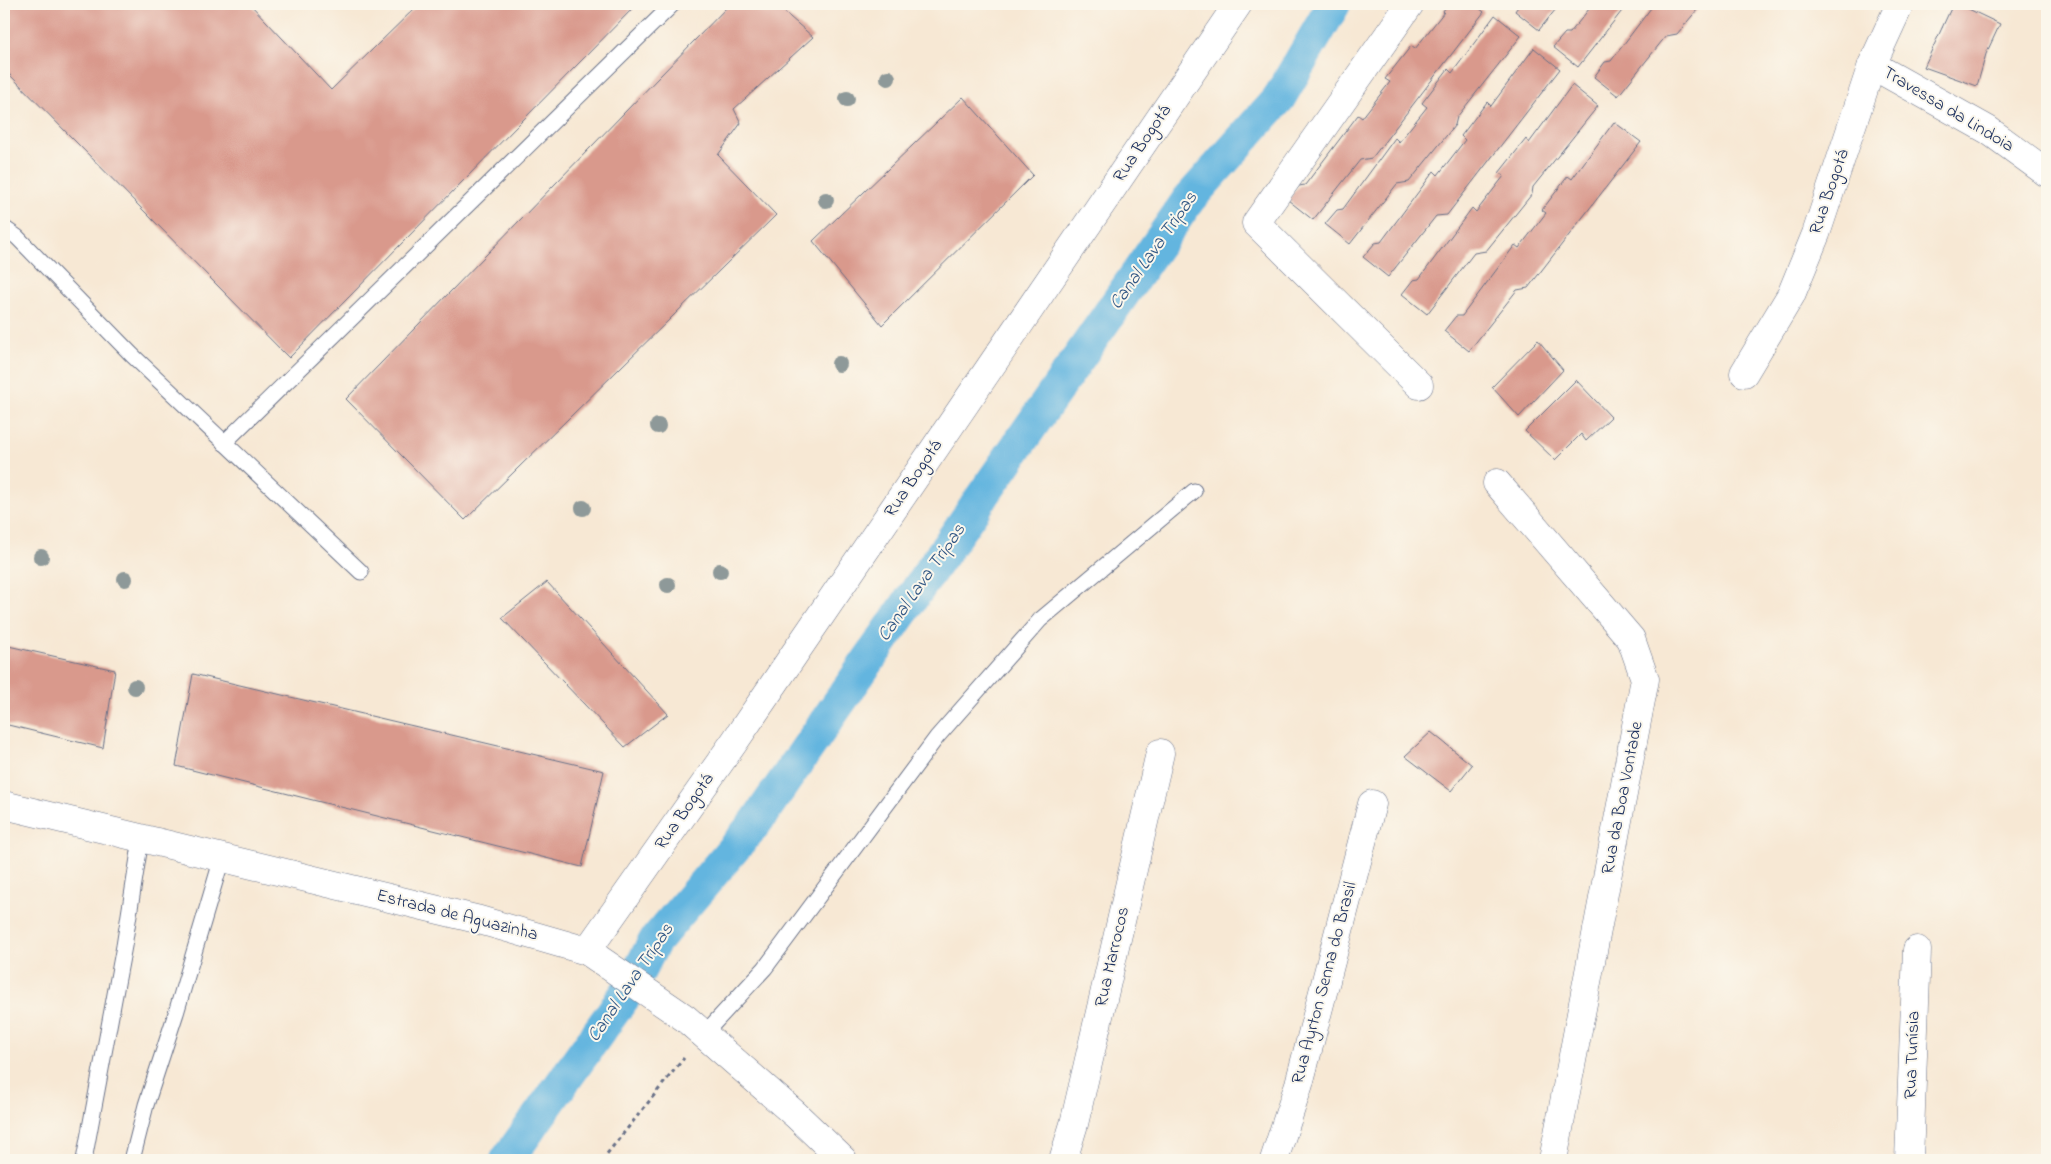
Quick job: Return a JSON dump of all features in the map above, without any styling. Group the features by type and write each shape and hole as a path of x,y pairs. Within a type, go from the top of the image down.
{"street":[{"name":"Rua Bogotá","path":"587,951 735,741 1238,4"},
{"path":"1410,4 1256,223 1419,385"},
{"name":"Rua Bogotá","path":"1744,373 1794,286 1816,234 1872,65 1900,4"},
{"name":"Travessa da Lindoia","path":"1872,65 1988,130 2047,173"},
{"name":"Rua da Boa Vontade","path":"1497,483 1631,639 1645,679 1553,1160"},
{"name":"Rua Marrocos","path":"1062,1160 1074,1124 1160,752"},
{"name":"Rua Ayrton Senna do Brasil","path":"1274,1160 1299,1084 1372,804"},
{"name":"Estrada de Aguazinha","path":"4,805 476,919 587,951 694,1026 796,1115 843,1160"},
{"name":"Rua Tunísia","path":"1909,1160 1917,950"}],"lane":[{"path":"224,443 673,4"},
{"path":"4,228 17,237 132,356 361,572"},
{"path":"694,1026 765,968 937,737 1040,620 1194,491"},
{"path":"84,1160 123,955 141,839"},
{"path":"132,1160 146,1105 176,1013 222,858"}],"path":[{"path":"602,1160 694,1026"}],"building":[{"path":"4,4 250,4 331,90 419,4 637,4 289,358 4,69"},
{"path":"730,4 775,4 813,37 734,109 741,123 718,155 776,215 465,520 346,399"},
{"path":"1448,4 1474,4 1484,12 1372,158 1360,160 1313,220 1288,200 1299,186 1305,185 1358,115 1362,118 1390,82 1385,79 1411,46 1415,49 1444,12"},
{"path":"1520,4 1560,4 1539,30 1515,11"},
{"path":"1593,4 1637,5 1625,7 1578,67 1553,47 1565,33 1570,33"},
{"path":"1654,4 1702,4 1677,34 1666,36 1618,96 1594,77 1605,62 1611,61"},
{"path":"1953,4 1958,4 2000,24 1986,54 1977,86 1924,67"},
{"path":"1495,15 1521,36 1457,117 1455,125 1409,182 1397,184 1350,244 1325,224 1337,210 1343,209 1395,138 1399,142 1427,107 1422,103 1448,69 1452,73"},
{"path":"1534,48 1560,69 1447,215 1436,216 1388,277 1363,257 1375,243 1381,242 1434,171 1438,175 1465,140 1461,136 1487,102 1491,106"},
{"path":"1572,85 1598,106 1533,187 1532,194 1486,251 1474,253 1427,314 1402,294 1413,280 1419,279 1472,208 1476,212 1504,176 1499,173 1526,139 1529,143"},
{"path":"963,97 1033,175 882,325 813,241"},
{"path":"1614,122 1641,142 1528,288 1517,290 1469,351 1444,331 1456,316 1462,316 1515,245 1519,248 1546,213 1542,210 1568,176 1572,179"},
{"path":"1538,340 1563,370 1519,417 1492,387"},
{"path":"1576,380 1611,417 1586,441 1581,434 1555,460 1525,431"},
{"path":"547,582 668,714 625,747 502,618"},
{"path":"4,645 115,670 103,748 4,724"},
{"path":"193,674 604,771 582,867 176,766"},
{"path":"1431,732 1472,765 1451,791 1405,756"}],"waterway":[{"name":"Canal Lava Tripas","path":"507,1160 628,991 655,941 756,822 1189,199 1279,98 1334,4"}]}
